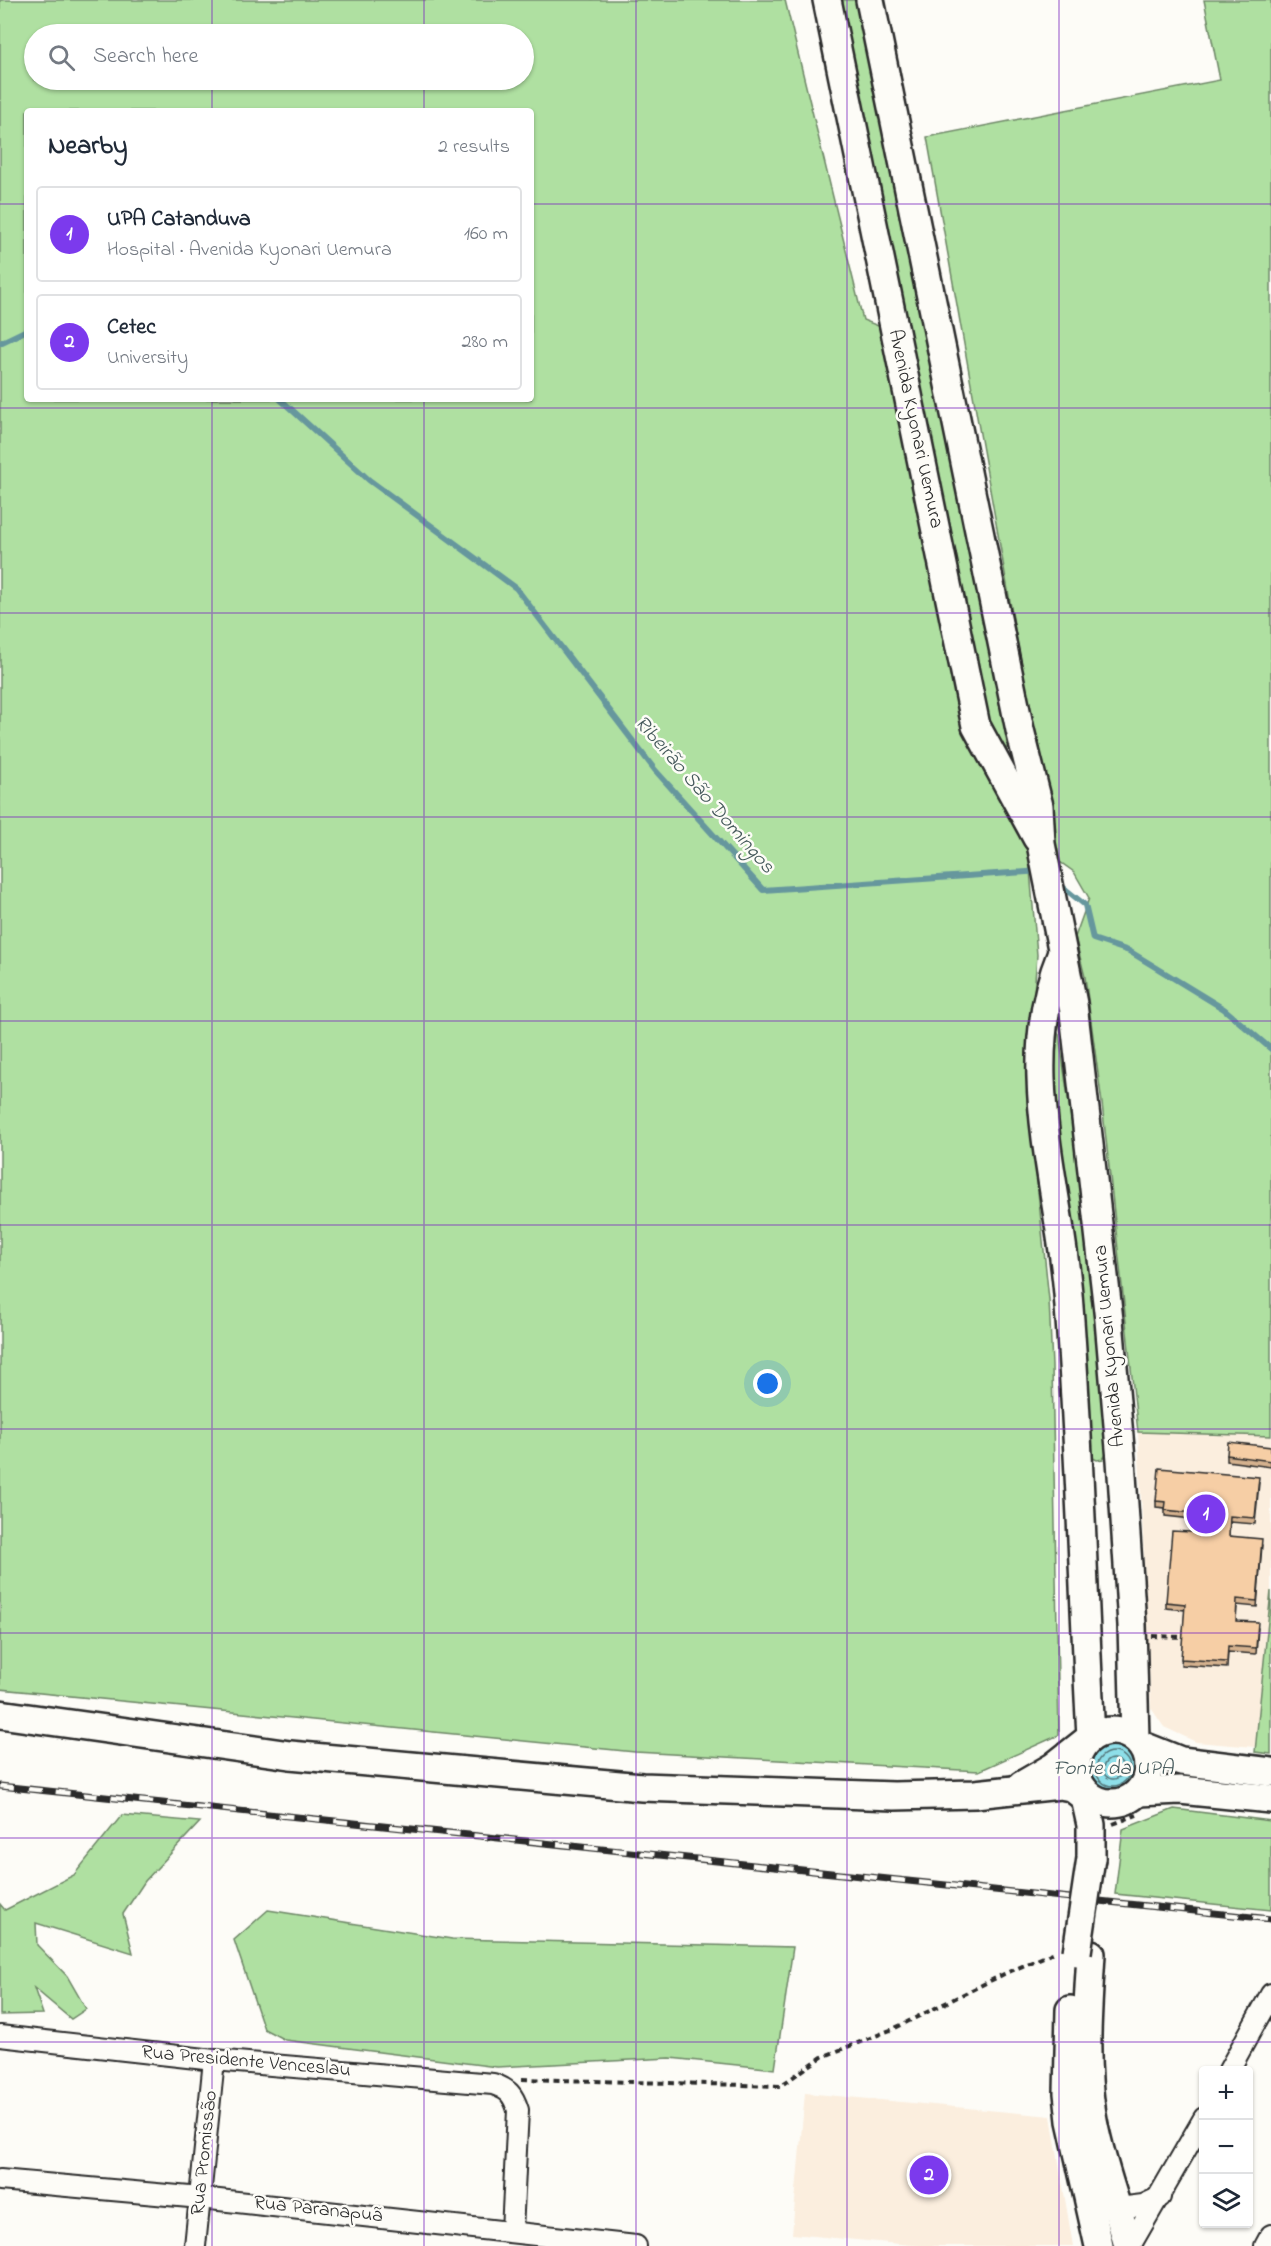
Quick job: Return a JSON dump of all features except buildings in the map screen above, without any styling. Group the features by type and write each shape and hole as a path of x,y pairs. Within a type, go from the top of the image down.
{"street":[{"name":"Avenida Kyonari Uemura","path":"827,0 976,726 1041,844"},
{"name":"Avenida Kyonari Uemura","path":"870,0 1020,730 1039,806 1041,844 1061,955 1073,1004 1109,1320 1124,1494 1138,1742"},
{"name":"Avenida Kyonari Uemura","path":"1061,955 1052,978 1044,1014 1041,1060 1045,1126 1068,1292 1091,1737"},
{"path":"1080,1492 1124,1494"},
{"path":"0,1714 290,1755 642,1787 894,1796 975,1794 1060,1785 1071,1787 1107,1803 1130,1797 1180,1790 1271,1799"},
{"path":"1015,1789 1053,1767 1091,1737 1113,1731 1181,1761 1271,1772"},
{"path":"1091,1737 1083,1746 1076,1768 1098,1859"},
{"path":"1099,2246 1077,2157 1068,2093 1070,2011 1098,1859 1111,1824 1130,1797 1146,1781 1147,1756 1138,1742"},
{"path":"1082,1949 1089,2091 1099,2150 1129,2246"},
{"path":"1231,2066 1271,1994"},
{"name":"Rua Presidente Venceslau","path":"0,2036 214,2060 492,2084"},
{"name":"Rua Promissão","path":"195,2246 214,2060"},
{"path":"492,2084 506,2088 514,2097 518,2110 513,2231"},
{"path":"1129,2246 1160,2197 1202,2120"},
{"name":"Rua Paranapuã","path":"0,2180 201,2198 636,2246"},
{"path":"1119,2208 1143,2205 1160,2197"},
{"path":"1265,2246 1271,2235"}],"path":[{"path":"492,2084 509,2079 585,2079 749,2087 780,2086 822,2057 893,2029 1004,1974 1082,1949"}],"shaded area":[{"path":"1138,1432 1271,1436 1271,1591 1255,1747 1196,1742 1164,1727 1151,1708"},
{"path":"805,2093 1051,2116 1073,2246 921,2246 792,2234"}],"green space":[{"path":"0,0 785,0 863,320 881,327 965,736 1028,846 1037,955 1027,1083 1049,1300 1059,1735 979,1771 635,1752 0,1689"},
{"path":"837,0 859,0 1006,729 1007,751 1003,754 986,726"},
{"path":"1204,0 1271,0 1271,1436 1138,1432 1102,1103 1085,977 1075,937 1089,898 1074,872 1056,859 927,137 1220,80"},
{"path":"1054,1023 1059,1035 1093,1272 1107,1453 1103,1459 1097,1460 1091,1457 1048,1090"},
{"path":"1271,1591 1271,1754 1255,1752"},
{"path":"1174,1809 1271,1821 1271,1910 1115,1894 1123,1829"},
{"path":"122,1815 200,1822 145,1881 123,1914 133,1953 36,1923 37,1945 67,1976 86,2009 71,2019 34,1988 43,2014 0,2015 0,1904 5,1910 74,1875"},
{"path":"268,1910 452,1939 793,1947 775,2069 670,2058 497,2067 285,2040 264,2029 234,1940"}],"water":[{"name":"Fonte da UPA","path":"1113,1746 1129,1753 1136,1769 1129,1785 1113,1792 1097,1785 1090,1769 1097,1753"}],"waterway":[{"name":"Ribeirão São Domingos","path":"0,343 24,331"},
{"name":"Ribeirão São Domingos","path":"283,402 369,480 516,588 655,770 763,890 1041,871"},
{"name":"Ribeirão São Domingos","path":"1059,884 1085,905 1093,939 1129,951 1224,1009 1271,1049"}],"railway":[{"path":"0,1786 1271,1919"}],"place":[{"name":"UPA Catanduva","path":"1206,1514"},
{"name":"Cetec","path":"929,2175"}]}
